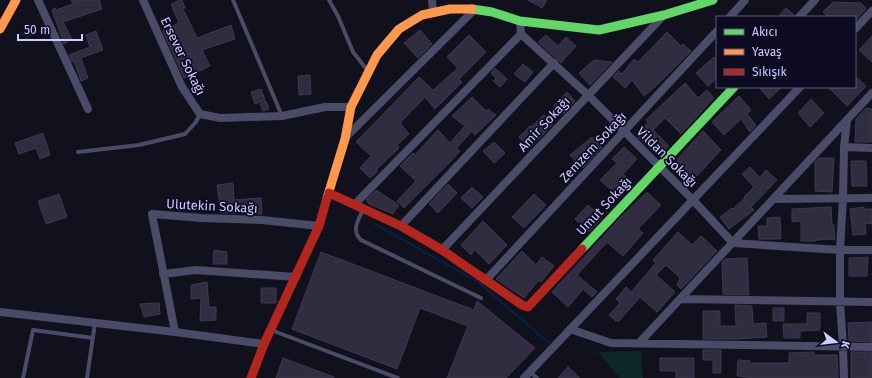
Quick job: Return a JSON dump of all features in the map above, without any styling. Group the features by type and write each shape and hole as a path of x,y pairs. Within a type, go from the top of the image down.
{"street":[{"path":"0,29 16,0"},
{"path":"38,0 88,110"},
{"name":"Ersever Sokağı","path":"143,0 182,87 200,114 220,118 282,116 325,107 351,107"},
{"path":"432,0 433,13"},
{"path":"345,139 475,8 480,0"},
{"path":"250,378 264,344 319,226 345,139 351,107 377,55 399,29 422,15 450,9 475,8 520,21 599,30 664,15 713,0"},
{"path":"731,16 745,0"},
{"path":"800,16 815,0"},
{"path":"856,28 872,11"},
{"name":"Amir Sokağı","path":"442,250 664,15"},
{"path":"359,206 522,34 520,21"},
{"name":"Zemzem Sokağı","path":"486,280 716,31"},
{"name":"Vildan Sokağı","path":"522,34 588,95 733,243"},
{"path":"401,226 554,63"},
{"name":"Umut Sokağı","path":"486,280 522,305 528,307 733,88"},
{"path":"524,378 799,88"},
{"path":"639,343 847,120 869,101 872,93"},
{"path":"844,378 844,346 840,302 840,250 844,147 847,120"},
{"path":"844,147 872,148"},
{"path":"329,193 401,226 442,250 486,280"},
{"path":"774,199 872,198"},
{"name":"Ulutekin Sokağı","path":"175,332 152,214 201,218 262,220 319,226"},
{"path":"733,243 840,250 872,250"},
{"path":"163,274 196,270 296,277"},
{"path":"681,299 872,302"},
{"path":"0,312 175,332 264,344"},
{"path":"570,329 611,343 872,347"}],"lane":[{"path":"233,0 282,116"},
{"path":"329,0 338,16 353,52 368,72"},
{"path":"78,152 139,144 185,134 196,122 200,114"},
{"path":"359,206 356,228 357,236 361,240 481,298"},
{"path":"87,378 95,323"},
{"path":"23,378 33,330 93,338"},
{"path":"271,330 398,378"},
{"path":"530,371 537,378"}],"green space":[{"path":"641,351 643,378 620,378 598,352"}],"building":[{"path":"71,0 99,0 102,9 63,22 72,39 64,44 52,10 73,4"},
{"path":"182,0 185,8 183,9 197,38 231,25 235,39 202,50 210,66 184,78 163,31 179,23 171,4"},
{"path":"528,0 547,0 542,8"},
{"path":"833,2 861,3 866,9 856,20 856,16 827,16 823,12"},
{"path":"786,8 794,15 794,16 779,16"},
{"path":"420,30 432,44 418,58 404,43"},
{"path":"96,31 103,50 81,58 88,78 81,81 74,61 72,62 69,55 90,47 86,35"},
{"path":"667,32 681,46 683,44 691,51 644,96 632,80 625,88 613,77 619,71 622,74 634,59 638,62"},
{"path":"469,35 486,52 459,79 462,82 435,109 425,97 400,123 409,134 397,145 399,148 376,170 378,171 370,178 360,168 371,156 356,142 419,77 433,90 458,68 447,57"},
{"path":"546,35 558,46 566,37 576,46 561,63 538,42"},
{"path":"872,36 872,62 859,50"},
{"path":"714,57 716,60 716,79 708,86 696,73"},
{"path":"594,60 612,62 590,85 579,73"},
{"path":"523,64 533,72 525,82 514,74"},
{"path":"495,68 507,79 500,87 493,81 496,78 491,73"},
{"path":"310,75 311,94 299,95 298,76"},
{"path":"856,77 866,86 847,106 829,88 856,88"},
{"path":"685,83 698,98 707,90 714,98 681,134 665,118 653,130 669,146 659,157 636,135 648,122 646,120"},
{"path":"760,88 781,88 769,99"},
{"path":"261,89 265,100 255,104 251,92"},
{"path":"567,92 575,101 563,114 553,106"},
{"path":"739,96 751,110 747,114 756,125 750,132 741,119 724,135 712,122"},
{"path":"472,97 486,111 488,109 496,115 475,135 472,131 456,149 460,151 404,208 397,201 416,181 400,166 413,153 415,155 438,130 450,143 465,126 452,116"},
{"path":"811,99 824,113 810,127 798,113"},
{"path":"266,101 269,109 263,111 260,104"},
{"path":"866,108 872,109 872,142 855,142 856,119"},
{"path":"544,115 553,124 530,148 519,137"},
{"path":"703,131 721,150 692,181 673,164"},
{"path":"43,133 50,155 40,159 36,148 19,154 15,143"},
{"path":"592,137 602,147 583,168 570,155"},
{"path":"494,142 505,153 494,163 483,151"},
{"path":"624,147 637,159 623,174 632,185 621,196 614,190 612,191 600,180 617,163 612,159"},
{"path":"819,158 834,158 832,192 815,191 815,162"},
{"path":"851,161 866,161 867,186 852,186"},
{"path":"750,167 760,178 766,170 777,180 751,207 754,210 729,229 720,217 732,208 733,209 754,187 742,174"},
{"path":"233,183 234,200 261,198 262,214 221,213 217,185"},
{"path":"448,184 457,193 438,213 429,204"},
{"path":"472,187 483,197 472,208 461,198"},
{"path":"376,190 399,205 393,214 369,204 366,200"},
{"path":"647,192 661,205 638,229 643,233 623,256 607,242 577,275 597,292 592,297 583,289 568,307 552,292 623,215"},
{"path":"59,194 67,217 46,224 38,201"},
{"path":"534,194 546,205 524,228 512,217"},
{"path":"588,205 602,218 589,232 575,219"},
{"path":"831,207 832,225 834,225 835,239 801,241 801,221 792,222 792,209"},
{"path":"864,207 864,209 872,209 872,224 865,223 866,234 853,235 850,209"},
{"path":"780,217 781,239 759,239 758,226 767,226 767,218"},
{"path":"483,221 507,245 489,264 475,250 471,255 461,245"},
{"path":"678,232 692,245 701,236 717,251 681,289 677,285 680,278 666,265 656,275 675,292 657,312 640,297 619,321 616,321 609,315 620,303 616,299 626,287 631,292 656,263 653,260"},
{"path":"214,250 227,252 227,264 213,264"},
{"path":"522,251 536,265 542,257 554,266 541,282 539,280 524,298 496,279"},
{"path":"321,252 474,310 477,301 535,348 506,378 447,378 468,326 420,308 397,369 292,329"},
{"path":"868,257 867,276 849,276 849,258"},
{"path":"747,258 749,295 723,294 722,262 725,259"},
{"path":"207,282 209,307 216,307 216,320 200,321 201,298 191,299 191,285"},
{"path":"261,288 276,288 276,303 261,303"},
{"path":"159,303 160,314 144,317 140,304"},
{"path":"735,305 752,306 753,324 766,323 767,337 703,339 703,311 720,311 720,326 736,326"},
{"path":"773,308 784,308 784,321 773,321"},
{"path":"807,313 820,313 820,330 800,331 800,338 784,338 783,324 807,324"},
{"path":"872,322 872,342 849,341 848,323"},
{"path":"703,350 721,350 721,373 713,373 713,360 703,360"},
{"path":"814,352 814,355 837,355 838,378 758,378 737,376 738,360 750,361 750,363 789,363 789,353"},
{"path":"851,352 872,352 872,378 851,378"},
{"path":"283,358 334,377 334,378 276,378"},
{"path":"660,358 694,358 694,378 676,378 676,371 660,371"},
{"path":"568,367 580,378 558,378"}],"waterway":[{"path":"375,224 478,282 549,343"}],"traffic: fast":[{"path":"472,9 492,12 520,21 599,30 664,15 713,0"},
{"path":"582,249 733,88"}],"traffic: slow":[{"path":"0,29 16,0"},
{"path":"327,198 345,139 351,107 377,55 399,29 422,15 450,9 472,9"}],"traffic: jam":[{"path":"329,193 401,226 442,250 522,305 528,307 582,249"},
{"path":"251,378 264,344 319,226 327,198"}]}
